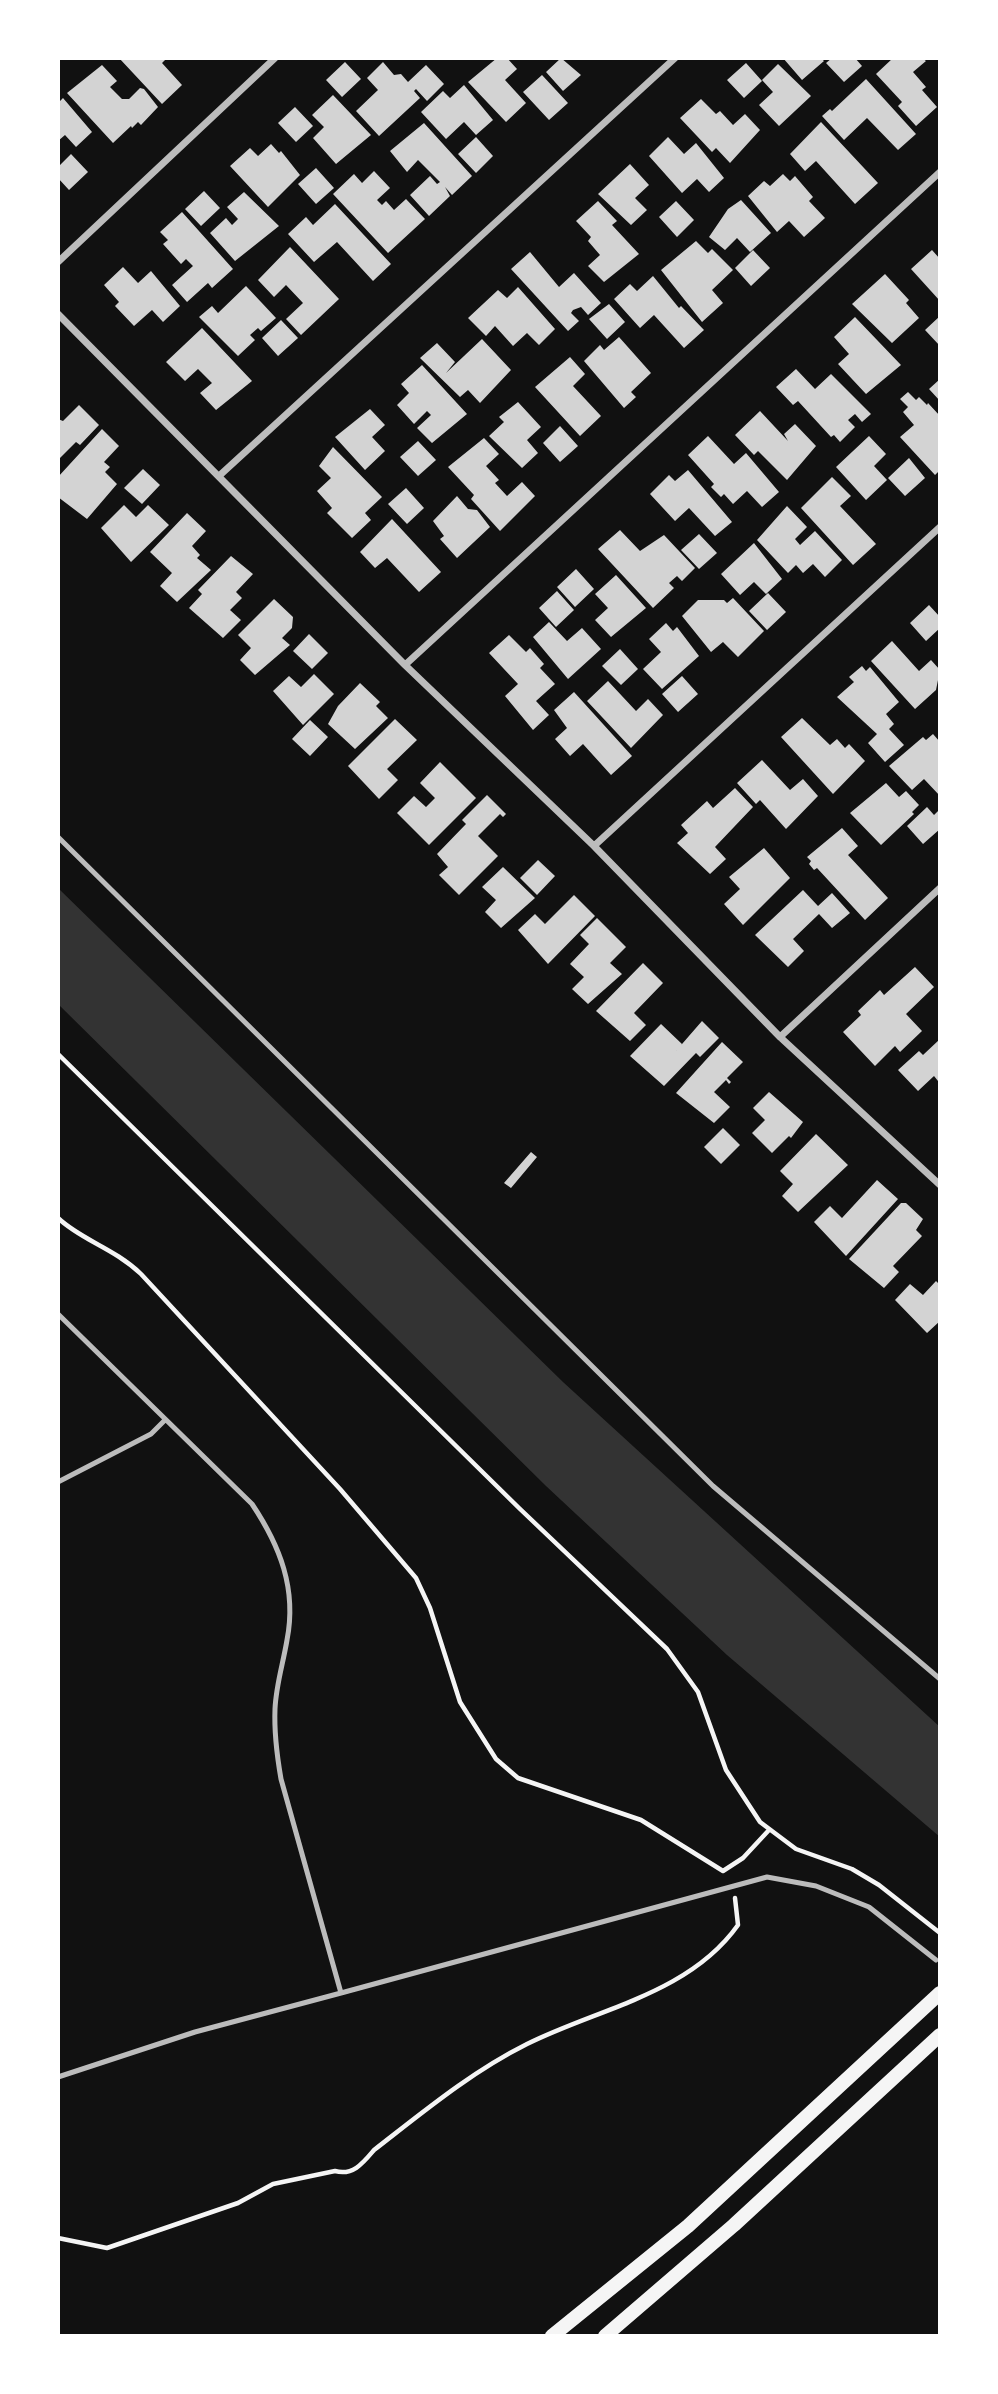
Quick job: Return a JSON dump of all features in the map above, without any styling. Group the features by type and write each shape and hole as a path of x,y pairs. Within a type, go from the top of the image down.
{"main road":[{"path":"552,2336 688,2227 940,1993"},
{"path":"605,2336 734,2225 940,2035"}],"street":[{"path":"58,262 275,58"},
{"path":"219,476 675,58"},
{"path":"405,666 940,172"},
{"path":"58,314 405,666 594,846 780,1037 940,1185"},
{"path":"594,846 940,527"},
{"path":"780,1037 940,888"}],"lane":[{"path":"58,837 713,1486 940,1679"},
{"path":"58,1314 252,1504 271,1531 286,1569 290,1603 287,1639 276,1699 276,1750 281,1779 341,1993"},
{"path":"58,1482 151,1434 165,1420"},
{"path":"58,2077 195,2032 767,1877 816,1886 869,1907 936,1960"}],"path":[{"path":"58,1054 528,1517 667,1649 698,1692 733,1784 749,1810 769,1830 796,1849 852,1869 870,1879 940,1933"},
{"path":"58,1218 66,1226 115,1252 141,1274 340,1489 416,1578 430,1608 460,1702 496,1759 518,1778 641,1821 723,1871 743,1858 769,1830"},
{"path":"58,2238 107,2248 238,2203 273,2184 335,2171 344,2174 360,2166 374,2150 488,2066 537,2039 678,1980 699,1968 725,1944 738,1926 735,1899"}],"shaded area":[{"path":"58,888 563,1382 940,1727 940,1837 727,1655 546,1486 58,1004"}],"building":[{"path":"119,58 167,58 162,63 182,85 162,104"},
{"path":"497,58 507,58 517,69 505,80 526,103 506,122 468,82"},
{"path":"561,58 581,75 563,91 546,72"},
{"path":"783,58 821,58 824,61 802,80"},
{"path":"832,58 855,58 862,66 844,82 826,63"},
{"path":"893,58 922,58 926,61 913,72 926,87 922,90 937,107 916,126 898,106 902,102 876,74"},
{"path":"345,62 361,79 342,97 326,80"},
{"path":"383,62 394,75 401,74 408,82 426,65 444,84 427,101 416,89 414,91 420,98 379,136 356,111 378,90 367,78"},
{"path":"746,63 762,81 744,98 727,80"},
{"path":"778,64 811,96 779,126 759,105 773,92 762,80"},
{"path":"102,65 117,81 110,87 122,99 129,99 140,88 144,89 158,107 141,125 138,122 132,128 131,126 113,143 67,93"},
{"path":"542,75 568,103 549,120 523,92"},
{"path":"866,79 916,134 898,150 867,118 844,140 822,116 830,109 832,111"},
{"path":"464,85 493,120 476,135 464,122 446,139 421,112 443,91 450,98"},
{"path":"333,95 371,135 336,164 313,138 324,127 312,115"},
{"path":"63,98 92,132 76,147 65,135 58,141 58,103"},
{"path":"701,99 716,114 720,111 733,125 745,114 760,130 730,163 716,148 712,152 680,118"},
{"path":"295,107 313,126 296,142 278,123"},
{"path":"821,122 878,183 855,204 816,161 805,171 790,154"},
{"path":"424,123 472,176 452,195 445,187 450,196 429,216 410,195 430,176 437,184 440,182 418,160 407,172 390,151"},
{"path":"476,137 493,156 476,173 458,154"},
{"path":"668,137 684,154 696,143 724,178 709,192 697,179 682,193 649,156"},
{"path":"271,144 279,153 281,151 300,175 268,207 230,166 250,148 258,156"},
{"path":"71,154 88,172 69,190 58,178 58,167"},
{"path":"630,164 649,185 635,198 647,210 631,225 598,194"},
{"path":"316,168 334,188 316,204 298,184"},
{"path":"374,171 390,188 377,200 382,205 386,201 394,210 406,199 425,219 388,253 333,194 354,174 362,183"},
{"path":"783,174 790,181 795,176 813,197 809,201 825,218 804,237 789,221 777,232 748,196 764,181 770,186"},
{"path":"204,191 220,208 201,226 185,209"},
{"path":"244,192 279,226 235,261 210,233 226,218 232,225 238,219 227,207"},
{"path":"741,200 771,233 750,252 737,238 725,250 709,237 728,209"},
{"path":"598,201 617,221 612,225 639,254 604,282 588,266 600,255 588,241 591,237 576,221"},
{"path":"676,201 694,220 677,237 659,217"},
{"path":"335,204 391,264 373,281 337,242 314,262 288,234 306,217 313,225"},
{"path":"182,212 233,269 212,288 208,283 187,302 172,285 193,266 186,259 181,264 163,244 168,240 160,232"},
{"path":"696,241 708,253 712,249 733,270 712,290 723,303 702,322 661,270"},
{"path":"290,247 339,299 301,335 286,319 303,303 286,285 274,297 258,280"},
{"path":"753,250 770,268 751,286 735,268"},
{"path":"932,250 940,259 940,301 911,269"},
{"path":"530,252 559,287 574,273 601,303 588,315 581,307 573,310 571,313 579,321 568,331 511,269"},
{"path":"123,267 138,283 151,271 180,306 163,322 152,310 134,326 115,306 119,302 104,285"},
{"path":"885,274 909,300 906,303 919,318 892,343 852,304"},
{"path":"653,276 679,308 681,306 704,330 684,348 654,315 640,328 614,299 630,284 637,291"},
{"path":"246,286 276,318 261,331 258,328 250,335 255,340 238,356 199,317 212,306 218,313"},
{"path":"518,287 555,329 539,345 527,333 513,346 495,326 486,336 468,318 498,290 507,298"},
{"path":"609,304 625,322 607,339 589,319"},
{"path":"940,316 940,346 925,330"},
{"path":"855,317 901,365 866,394 838,364 849,354 834,337"},
{"path":"281,320 298,338 278,356 262,338"},
{"path":"202,328 252,381 216,410 200,393 212,383 198,369 185,381 166,362"},
{"path":"619,337 651,373 631,392 636,397 624,408 584,361 600,345 604,350"},
{"path":"482,339 511,370 480,403 468,390 460,397 420,358 437,343 455,362 446,373"},
{"path":"570,357 585,374 573,386 601,416 580,436 535,387"},
{"path":"422,365 467,414 432,443 417,428 431,415 427,411 414,424 397,405 409,393 401,384"},
{"path":"796,369 815,389 831,374 871,414 862,422 855,414 848,420 855,427 840,442 834,435 831,437 798,401 793,405 776,387"},
{"path":"940,379 940,401 929,389"},
{"path":"908,392 916,400 919,397 927,405 928,403 940,416 940,470 935,475 900,437 914,425 903,412 908,407 900,399"},
{"path":"518,402 541,427 527,440 538,453 522,468 489,436 504,422 499,417"},
{"path":"79,405 99,425 80,445 76,442 58,460 58,419 63,421"},
{"path":"370,409 385,425 372,437 385,451 365,470 335,437"},
{"path":"760,411 788,441 784,434 795,424 816,446 787,480 758,451 754,455 735,435"},
{"path":"560,426 578,446 560,462 543,443"},
{"path":"102,429 119,446 104,462 110,467 105,472 117,484 87,519 58,497 58,477"},
{"path":"708,436 734,464 746,453 779,492 762,507 747,491 733,504 724,494 721,497 711,487 714,484 688,455"},
{"path":"869,436 886,454 874,466 887,480 866,500 836,467"},
{"path":"484,438 499,454 486,466 499,480 495,483 507,496 522,482 535,496 500,531 471,499 474,495 448,467"},
{"path":"418,441 436,460 418,476 400,457"},
{"path":"333,447 382,497 365,513 371,520 352,538 327,513 332,508 317,491 331,478 319,466"},
{"path":"909,458 925,478 905,496 888,478"},
{"path":"143,469 160,485 142,504 124,488"},
{"path":"688,470 732,522 715,536 689,508 675,521 650,494 669,475 675,481"},
{"path":"832,477 851,496 840,506 876,544 853,565 801,508"},
{"path":"406,488 424,508 407,524 388,504"},
{"path":"457,496 468,509 477,510 490,527 457,558 440,539 444,536 433,521"},
{"path":"124,505 136,517 148,505 169,525 131,562 101,528"},
{"path":"787,506 807,527 795,539 800,545 815,531 842,560 825,577 813,564 803,573 796,565 788,573 757,540"},
{"path":"187,513 206,531 192,546 200,555 197,558 211,570 177,602 160,586 172,573 150,552"},
{"path":"392,519 441,572 419,592 387,558 375,568 360,552"},
{"path":"620,530 640,551 664,535 695,568 682,581 677,576 669,583 674,588 653,608 598,549"},
{"path":"699,534 717,553 699,569 681,550"},
{"path":"754,543 782,579 766,594 754,582 740,595 721,574"},
{"path":"231,556 253,574 236,592 242,598 230,610 241,620 223,638 189,608 202,594 198,590"},
{"path":"576,569 594,589 575,607 557,587"},
{"path":"616,575 646,608 611,637 595,620 608,608 595,594"},
{"path":"557,591 574,610 556,627 539,608"},
{"path":"768,593 786,612 767,630 749,611"},
{"path":"733,598 764,631 738,657 723,642 711,652 682,616 698,600 724,600 727,603"},
{"path":"274,599 293,617 292,628 282,638 290,645 255,675 240,660 251,648 238,635"},
{"path":"929,605 940,617 940,628 926,641 910,623"},
{"path":"549,622 567,641 582,628 601,649 568,679 533,637"},
{"path":"666,623 673,631 677,627 699,656 662,689 643,669 661,652 649,639"},
{"path":"309,634 328,653 312,669 293,651"},
{"path":"509,635 526,652 530,648 544,664 540,668 555,684 536,701 549,715 533,730 505,696 518,684 489,653"},
{"path":"892,641 919,671 931,660 940,670 936,690 915,709 871,661"},
{"path":"620,649 638,669 621,685 602,666"},
{"path":"862,666 866,671 870,667 899,702 886,714 894,724 889,729 904,745 885,762 868,743 877,734 837,697 854,682 849,677"},
{"path":"314,674 334,694 303,725 273,691 289,676 301,687"},
{"path":"682,676 698,694 678,712 662,694"},
{"path":"608,681 636,711 648,699 663,715 631,748 587,701"},
{"path":"360,683 380,702 376,706 388,718 355,749 328,724 338,706"},
{"path":"574,692 632,756 611,775 583,744 570,756 555,739 567,728 554,710"},
{"path":"802,718 830,745 837,739 845,748 849,744 865,761 833,794 781,737"},
{"path":"395,719 417,740 387,769 398,780 379,799 348,766"},
{"path":"310,720 328,737 310,756 292,739"},
{"path":"933,734 940,742 940,796 924,779 912,790 889,766 923,737 926,740"},
{"path":"762,760 790,790 803,779 818,796 786,829 760,800 756,804 737,783"},
{"path":"440,762 476,798 429,845 397,813 414,796 426,807 435,798 420,783"},
{"path":"886,783 899,797 906,791 919,805 912,812 914,814 881,845 850,813"},
{"path":"735,788 753,807 715,847 726,859 710,874 677,843 688,833 681,825 707,801 713,808"},
{"path":"487,795 506,814 503,817 500,814 478,836 498,856 459,895 439,875 448,867 437,854 466,824 462,820"},
{"path":"927,807 934,815 940,809 940,829 923,844 907,826"},
{"path":"842,828 858,846 848,855 888,898 865,920 817,868 814,870 807,857"},
{"path":"764,848 790,878 743,925 724,904 740,889 729,877"},
{"path":"538,860 555,876 537,895 520,878"},
{"path":"503,867 535,898 501,928 485,912 496,900 482,887"},
{"path":"803,890 818,906 832,893 850,913 832,928 819,914 793,939 804,951 788,967 755,935"},
{"path":"574,895 595,916 548,964 518,930 535,914 545,924"},
{"path":"597,918 626,947 610,963 622,974 588,1004 572,989 584,977 570,964 589,944 580,935"},
{"path":"643,963 663,983 634,1013 646,1025 630,1041 596,1011"},
{"path":"915,967 934,987 906,1014 922,1031 900,1052 895,1046 875,1066 843,1032 861,1015 858,1011 880,990 884,995"},
{"path":"702,1021 719,1038 700,1057 696,1053 664,1086 630,1056 661,1024 682,1044 669,1059"},
{"path":"940,1039 940,1079 938,1081 934,1076 918,1091 898,1070 919,1051 923,1055"},
{"path":"722,1042 743,1062 727,1078 731,1082 729,1084 726,1080 714,1092 730,1107 714,1123 676,1093"},
{"path":"769,1092 803,1122 791,1138 789,1136 772,1153 752,1133 765,1120 753,1108"},
{"path":"723,1128 740,1145 721,1164 704,1147"},
{"path":"816,1134 848,1165 798,1212 782,1196 793,1184 780,1171"},
{"path":"531,1152 537,1157 511,1188 504,1183"},
{"path":"877,1180 898,1199 846,1256 814,1222 830,1206 842,1218"},
{"path":"901,1203 906,1203 923,1219 916,1230 922,1236 893,1266 899,1272 884,1288 849,1259"},
{"path":"936,1281 940,1285 940,1321 927,1333 895,1300 910,1284 923,1295"}]}
